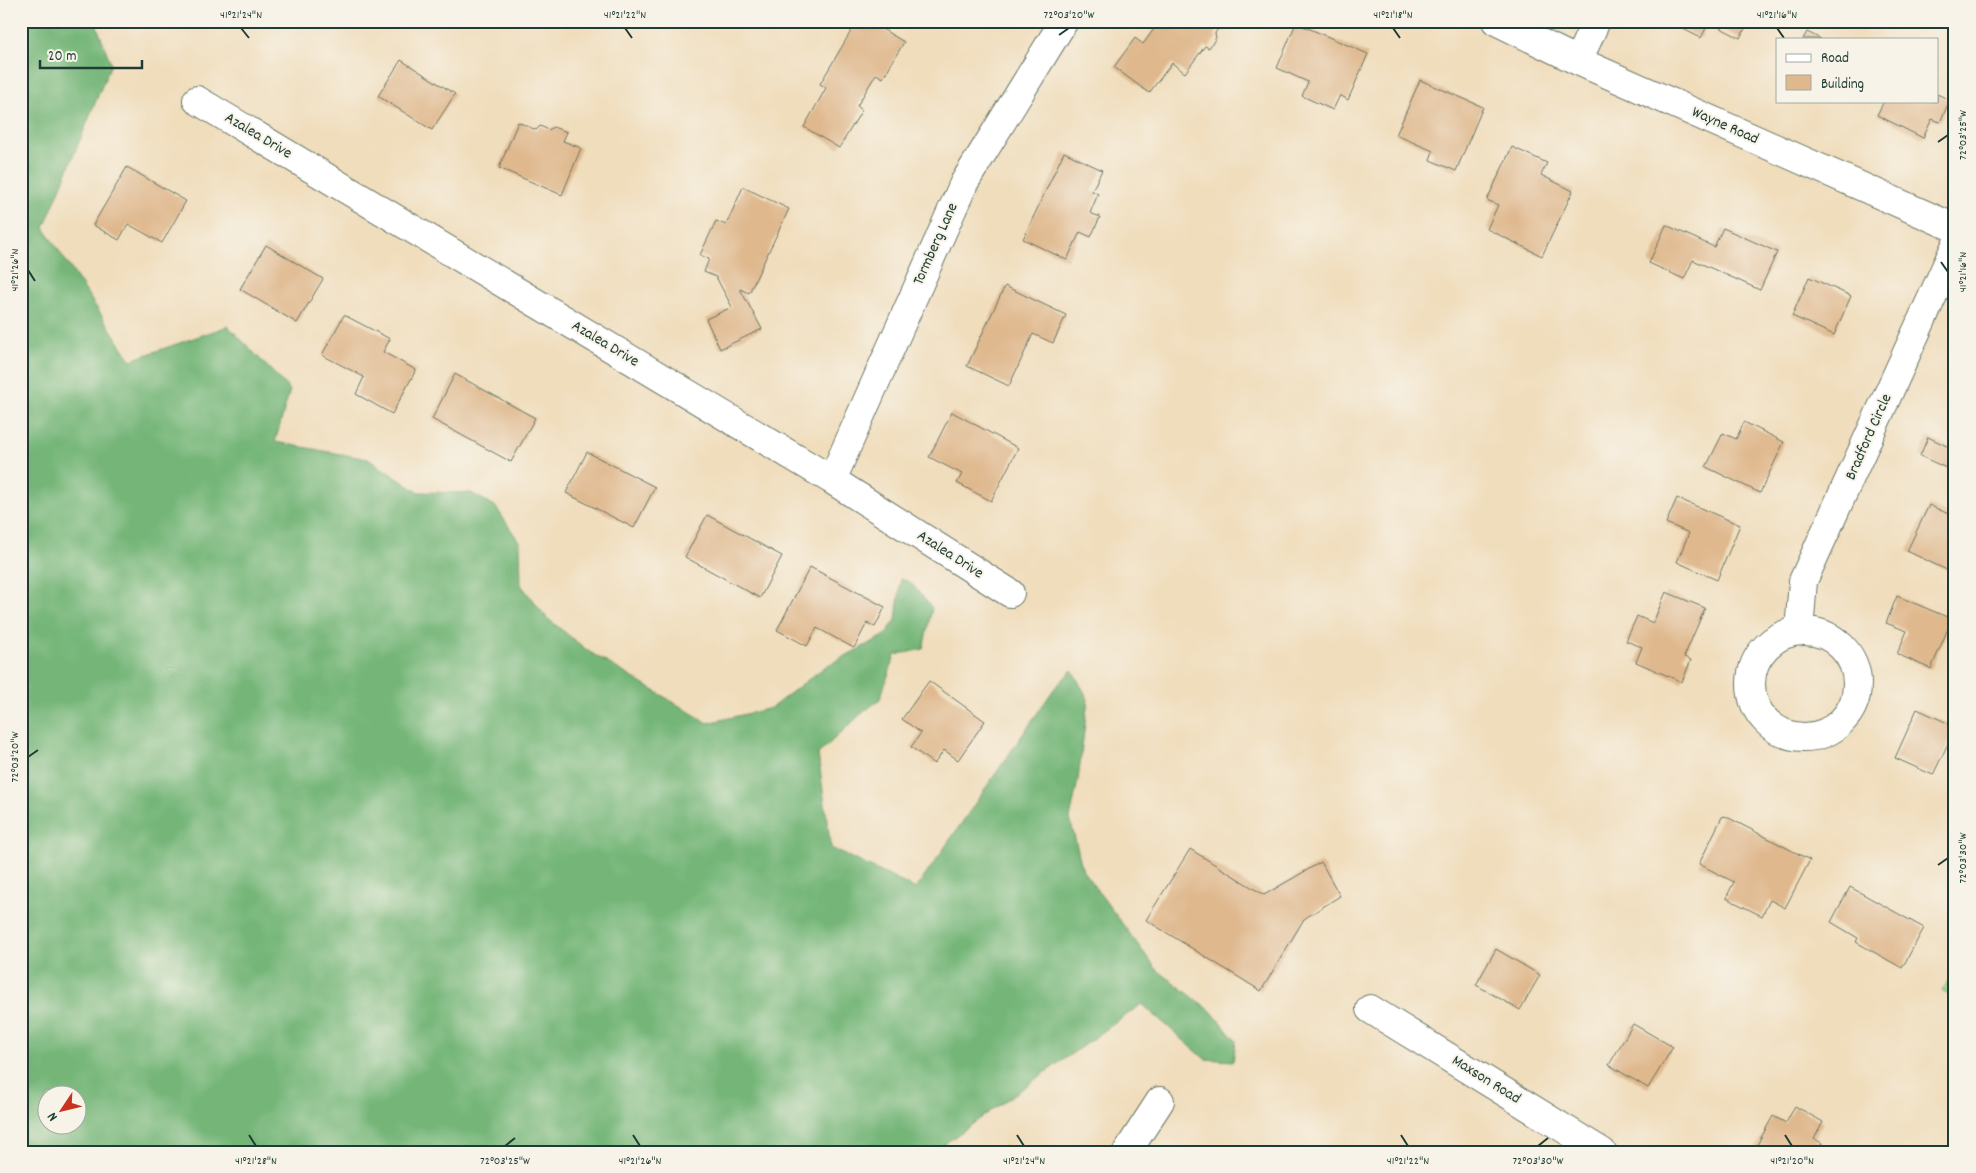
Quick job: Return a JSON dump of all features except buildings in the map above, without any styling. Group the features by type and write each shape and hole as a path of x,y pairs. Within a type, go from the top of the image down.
{"street":[{"name":"Tormberg Lane","path":"832,480 964,183 1064,21"},
{"name":"Wayne Road","path":"1496,21 1578,61 1955,228"},
{"path":"1578,61 1596,21"},
{"name":"Azalea Drive","path":"197,100 832,480 1010,593"},
{"name":"Bradford Circle","path":"1799,631 1803,581 1955,247"},
{"name":"Maxson Road","path":"1370,1009 1602,1152"},
{"path":"1127,1152 1160,1101"}],"green space":[{"path":"21,21 95,21 111,64 44,228 131,360 228,326 290,390 275,442 368,459 418,492 471,493 495,506 520,543 521,585 547,618 588,651 708,723 771,708 826,666 884,636 896,620 901,578 912,584 932,608 923,649 895,655 880,699 818,754 831,848 916,889 1054,689 1072,670 1088,699 1078,780 1070,819 1083,871 1156,969 1211,1011 1236,1041 1233,1061 1205,1059 1142,1004 933,1152 21,1152"},
{"path":"1955,970 1955,999 1942,991"}]}
